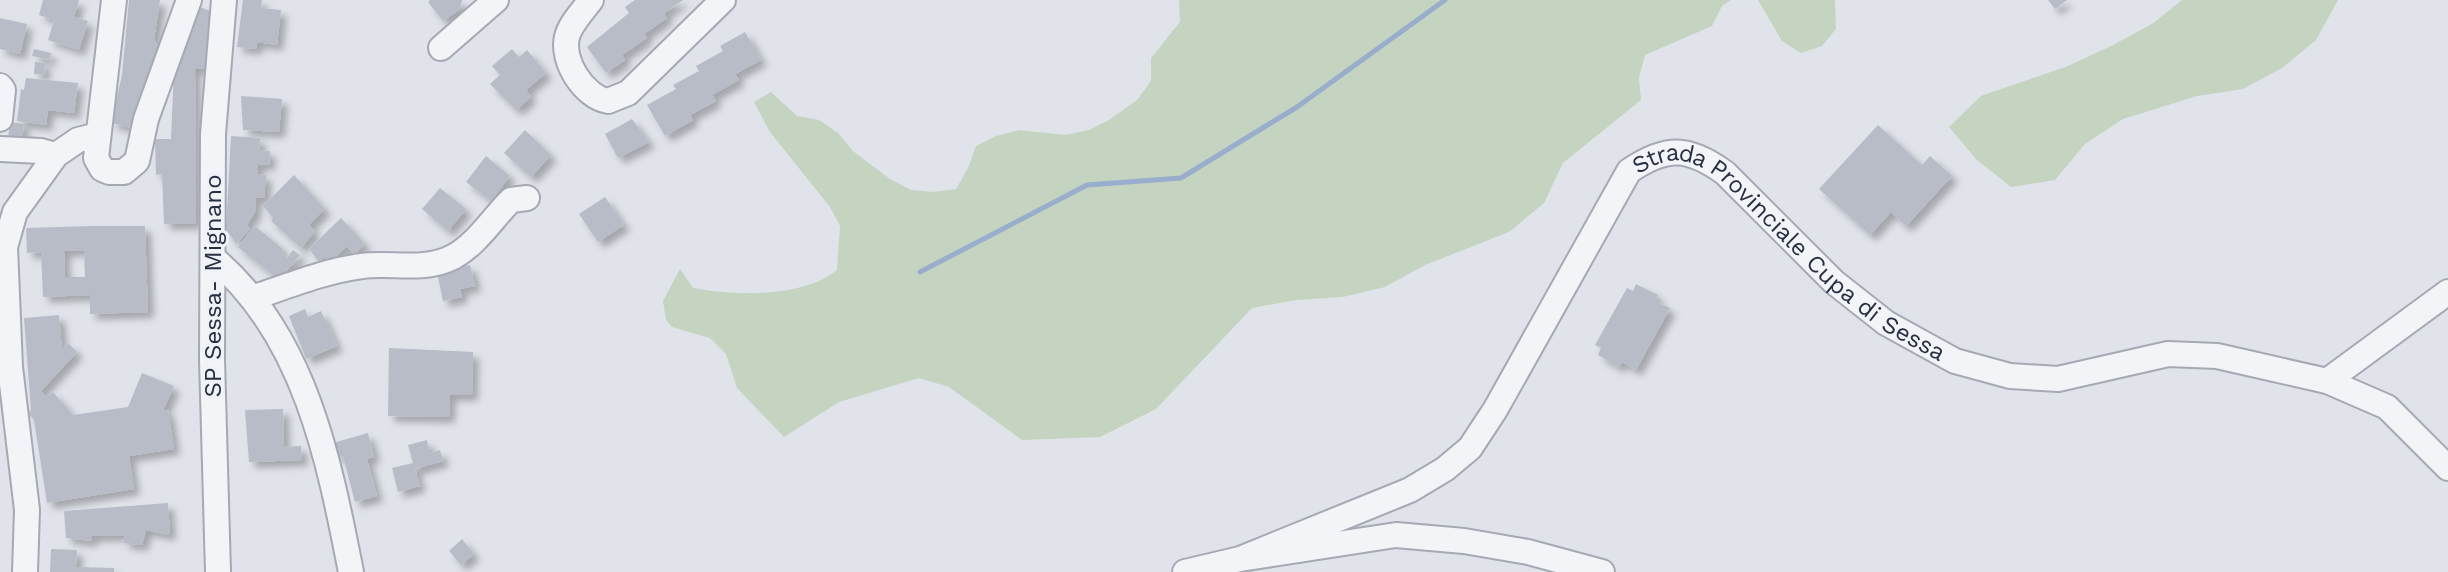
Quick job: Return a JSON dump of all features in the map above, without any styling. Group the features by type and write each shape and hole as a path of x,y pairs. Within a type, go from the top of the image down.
{"street":[{"path":"114,0 96,158 102,169 124,172 136,161 146,119 189,0"},
{"name":"SP Sessa- Mignano","path":"218,572 212,360 214,134 224,0"},
{"path":"441,48 496,0"},
{"path":"591,0 569,31 565,46 572,69 590,94 608,101 628,93 723,0"},
{"path":"0,86 3,90 0,119"},
{"path":"25,572 27,510 10,367 5,247 15,212 56,155 78,140 98,135"},
{"path":"0,149 41,151 56,155"},
{"name":"Strada Provinciale Cupa di Sessa","path":"1240,559 1410,490 1445,469 1469,448 1495,410 1629,171 1653,155 1679,152 1704,158 1741,188 1771,222 1835,282 1886,323 1955,361 2010,376 2058,379 2168,354 2217,356 2327,382 2386,407 2448,468"},
{"path":"252,298 337,270 366,265 418,266 452,258 469,247 511,200 527,198"},
{"path":"213,258 252,298 280,342 317,425 341,511 352,572"},
{"path":"2327,382 2448,292"},
{"path":"1185,572 1240,559 1396,535 1464,541 1528,552 1602,572"}],"green space":[{"path":"1179,0 1731,0 1722,6 1712,26 1645,55 1639,78 1641,100 1563,163 1544,203 1509,232 1425,265 1385,287 1343,297 1296,300 1252,308 1156,409 1100,437 1022,440 949,387 919,378 839,402 784,437 737,388 726,354 710,338 672,327 666,320 663,301 680,269 693,288 748,293 806,286 837,270 840,226 830,207 770,132 754,102 771,92 797,116 819,120 838,133 853,151 890,179 911,190 934,192 956,189 976,146 996,136 1019,130 1065,135 1089,130 1109,120 1137,100 1151,81 1151,58 1180,22"},
{"path":"1758,0 1835,0 1836,29 1822,46 1801,53 1782,41"},
{"path":"2182,0 2338,0 2316,40 2282,68 2243,89 2197,96 2123,119 2085,144 2055,180 2011,187 1976,159 1949,127 1981,96 2068,66 2111,46 2152,24"}],"building":[{"path":"43,0 79,0 74,17 88,21 79,50 48,40 54,20 39,15"},
{"path":"129,0 160,0 154,40 162,51 136,129 111,123 122,75"},
{"path":"243,0 262,0 261,8 281,10 277,45 257,42 256,49 237,47"},
{"path":"462,0 460,9 443,21 428,2"},
{"path":"635,0 683,0 664,13 667,18 644,34 647,38 622,55 625,60 606,73 587,47 629,13 625,7"},
{"path":"2048,0 2067,0 2055,9"},
{"path":"199,7 211,11 204,68 195,69 196,223 164,224 162,174 156,175 155,139 171,139 174,69"},
{"path":"0,18 27,24 20,54 0,49"},
{"path":"745,32 761,60 735,74 739,80 712,95 716,101 690,115 693,120 665,136 647,105 676,89 673,85 699,71 696,66 723,51 720,46"},
{"path":"34,49 51,53 50,60 32,56"},
{"path":"512,49 519,57 527,50 546,73 526,90 531,97 516,110 490,84 500,75 492,66"},
{"path":"35,62 45,63 44,75 34,74"},
{"path":"26,78 78,83 74,113 48,110 46,125 17,121 21,89 24,90"},
{"path":"241,96 282,99 279,132 243,130"},
{"path":"632,119 649,142 618,158 605,134"},
{"path":"10,122 24,124 22,139 8,138"},
{"path":"1878,125 1922,165 1930,156 1952,176 1906,226 1891,212 1870,235 1819,189"},
{"path":"525,130 551,155 531,177 504,153"},
{"path":"231,136 260,138 259,150 270,151 269,165 258,164 257,174 266,175 264,198 256,198 255,212 247,225 250,229 236,244 226,229"},
{"path":"486,156 510,176 491,201 466,182"},
{"path":"294,175 325,209 309,225 315,231 301,248 271,221 273,218 263,206"},
{"path":"440,188 466,209 448,231 422,209"},
{"path":"605,197 624,225 598,242 579,214"},
{"path":"341,218 365,244 354,254 347,246 329,263 324,257 319,262 309,249"},
{"path":"145,226 148,312 90,314 90,295 43,297 41,252 27,253 26,228","holes":["84,250 85,277 65,277 64,251"]},
{"path":"255,226 283,249 280,252 287,258 293,250 300,255 279,280 238,247"},
{"path":"470,265 475,286 460,289 462,297 443,301 437,272"},
{"path":"1636,284 1658,295 1655,301 1670,308 1636,370 1622,362 1619,367 1598,355 1601,348 1595,345 1627,288 1633,291"},
{"path":"305,309 308,317 321,311 337,346 306,359 289,316"},
{"path":"59,315 62,350 68,343 77,352 41,391 46,397 53,392 73,415 128,407 142,373 174,386 163,411 168,410 174,449 129,456 134,489 47,503 34,420 28,413 31,410 24,318"},
{"path":"389,348 473,352 472,395 450,395 449,417 388,416"},
{"path":"283,409 284,447 301,446 302,460 249,462 245,410"},
{"path":"368,433 374,457 367,459 377,496 355,502 343,456 337,458 333,443"},
{"path":"427,440 430,453 440,450 443,461 415,469 420,486 398,492 392,468 413,463 408,445"},
{"path":"168,503 170,535 146,530 142,545 123,543 125,535 91,536 92,541 66,538 64,511"},
{"path":"462,539 474,554 461,565 449,551"},
{"path":"51,549 77,550 76,567 114,568 114,572 50,572"}],"waterway":[{"path":"920,272 1087,185 1181,178 1297,107 1445,0"}]}
